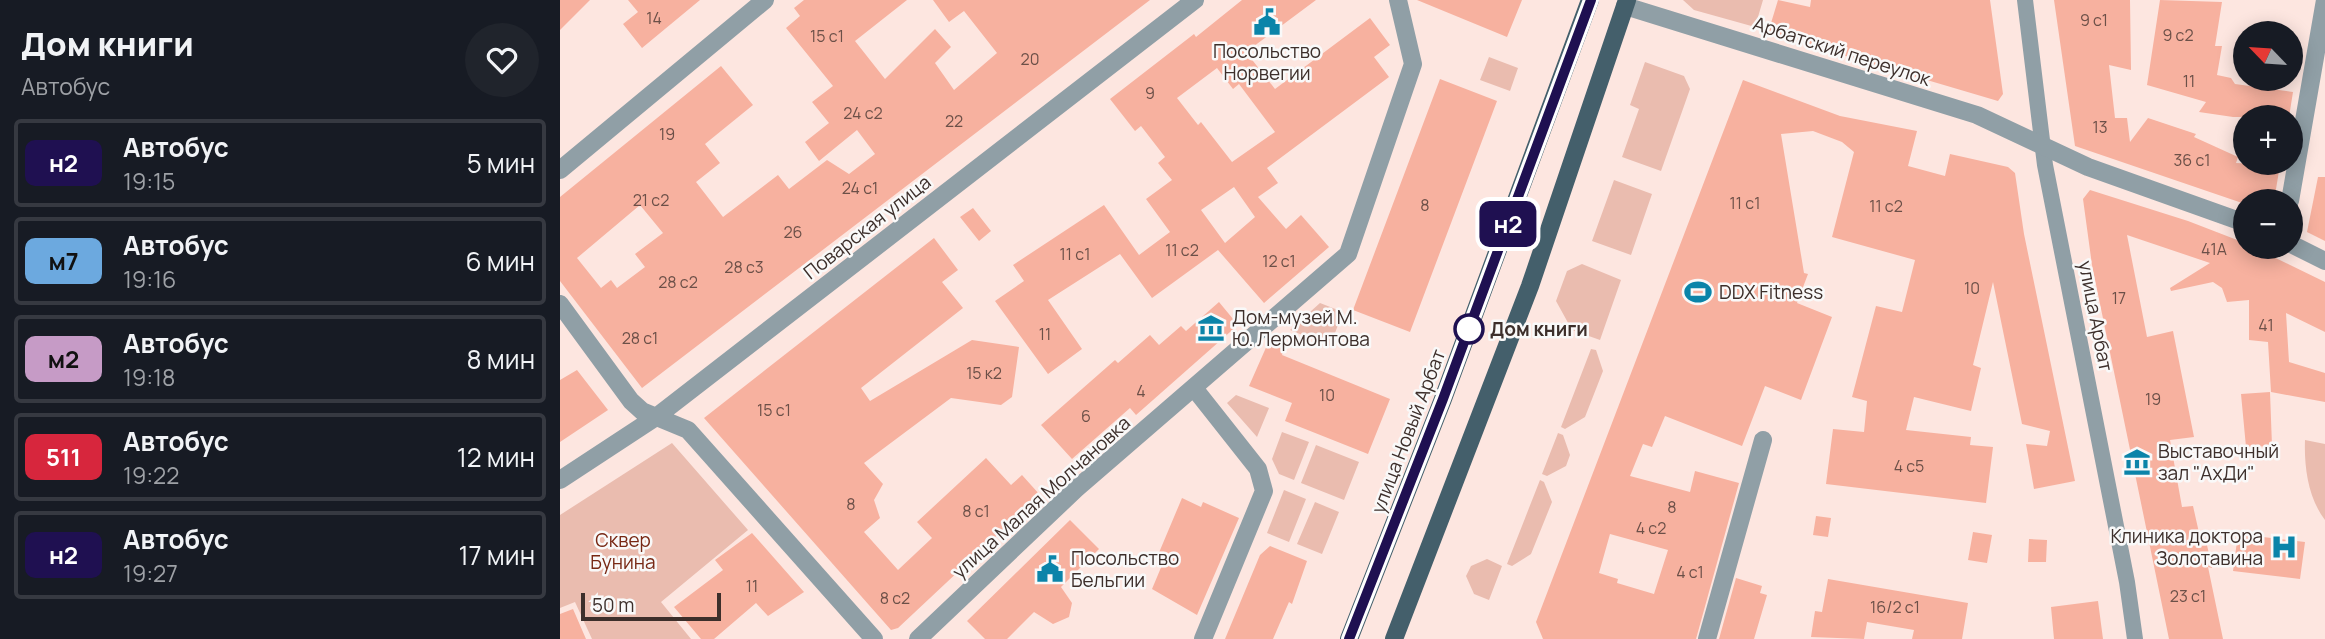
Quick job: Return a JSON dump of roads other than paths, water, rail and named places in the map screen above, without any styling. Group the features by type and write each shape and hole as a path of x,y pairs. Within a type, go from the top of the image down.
{"main road":[{"name":"улица Новый Арбат","path":"1349,639 1443,399 1590,0"},
{"path":"1394,639 1530,286 1626,3"}],"street":[{"path":"560,170 765,0"},
{"name":"Поварская улица","path":"560,480 656,417 1195,0"},
{"name":"улица Малая Молчановка","path":"918,639 1076,489 1348,254 1413,64 1398,0"},
{"name":"улица Арбат","path":"2025,0 2042,147 2127,582 2135,639"},
{"path":"2292,189 2325,0"},
{"name":"Арбатский переулок","path":"1626,3 1977,115 2088,167 2233,219"},
{"path":"2303,250 2325,261"},
{"path":"560,304 631,401 656,417 688,430 874,639"},
{"path":"1194,388 1258,470 1264,491 1203,639"},
{"path":"1707,639 1763,440"}],"place":[{"name":"Посольство Норвегии","path":"1267,22"},
{"name":"DDX Fitness","path":"1698,292"},
{"name":"Дом-музей М. Ю. Лермонтова","path":"1211,328"},
{"name":"Дом книги","path":"1469,329"},
{"name":"Выставочный зал \"АхДи\"","path":"2137,462"},
{"name":"Клиника доктора Золотавина","path":"2284,547"},
{"name":"Посольство Бельгии","path":"1050,569"}],"park label":[{"name":"Сквер Бунина","path":"623,551"}]}
